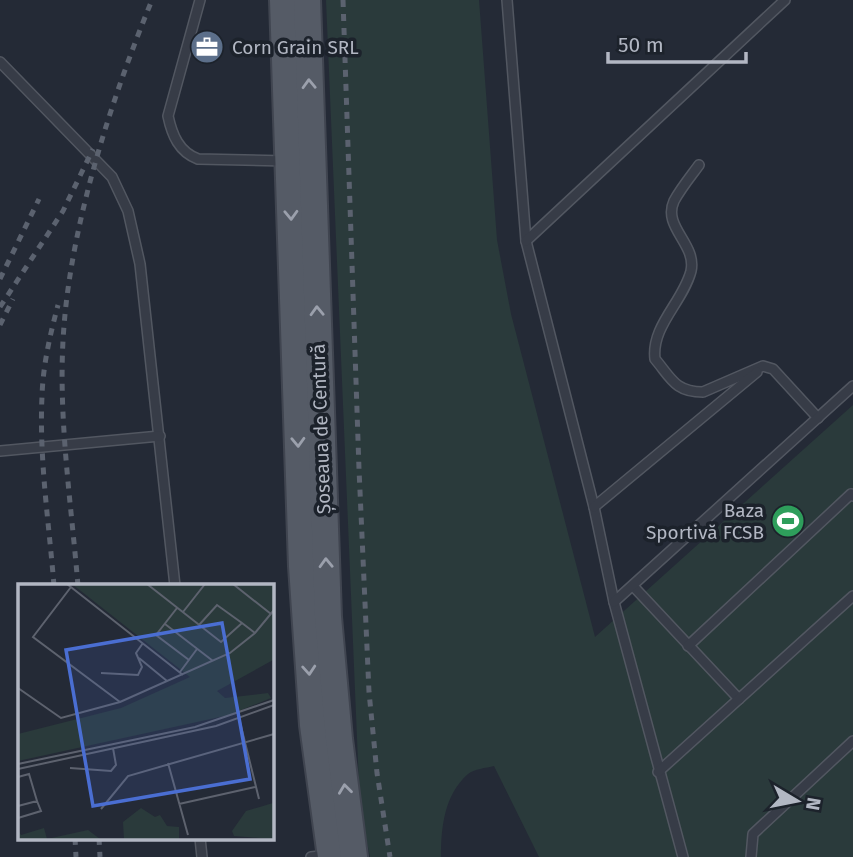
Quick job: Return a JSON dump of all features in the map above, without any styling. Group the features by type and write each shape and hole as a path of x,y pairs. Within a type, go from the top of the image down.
{"main road":[{"name":"Șoseaua de Centură","path":"283,0 306,635 313,725 332,856"},
{"name":"Șoseaua de Centură","path":"307,0 328,617 339,739 332,856"}],"lane":[{"path":"200,0 168,116 178,145 189,156 198,159 289,161"},
{"path":"507,0 526,241 594,508 614,602 683,857"},
{"path":"526,241 785,0"},
{"path":"0,62 112,177 128,211 140,264 175,584"},
{"path":"699,165 674,202 672,221 690,252 692,266 689,279 655,340 654,359 682,390 693,392 703,392 763,366 773,369 818,418"},
{"path":"594,508 763,366"},
{"path":"614,602 853,386"},
{"path":"0,451 160,436"},
{"path":"688,646 850,494 853,496"},
{"path":"632,586 738,699"},
{"path":"658,772 853,596"},
{"path":"751,857 753,834 853,741"}],"shaded area":[{"path":"326,0 479,0 497,240 511,314 595,637 853,405 853,857 539,857 494,766 471,772 454,792 443,824 441,857 370,857 360,809"}],"railway":[{"path":"78,584 62,391 68,286 96,160 122,77 152,0"},
{"path":"343,0 369,692 377,773 390,857"},
{"path":"0,307 63,211 93,149"},
{"path":"0,279 39,199"},
{"path":"0,325 13,299"},
{"path":"54,584 41,420 45,361 58,305"},
{"path":"75,840 76,857"},
{"path":"99,840 100,857"}],"place":[{"name":"Corn Grain SRL","path":"207,47"},
{"name":"Baza Sportivă FCSB","path":"788,521"}]}
